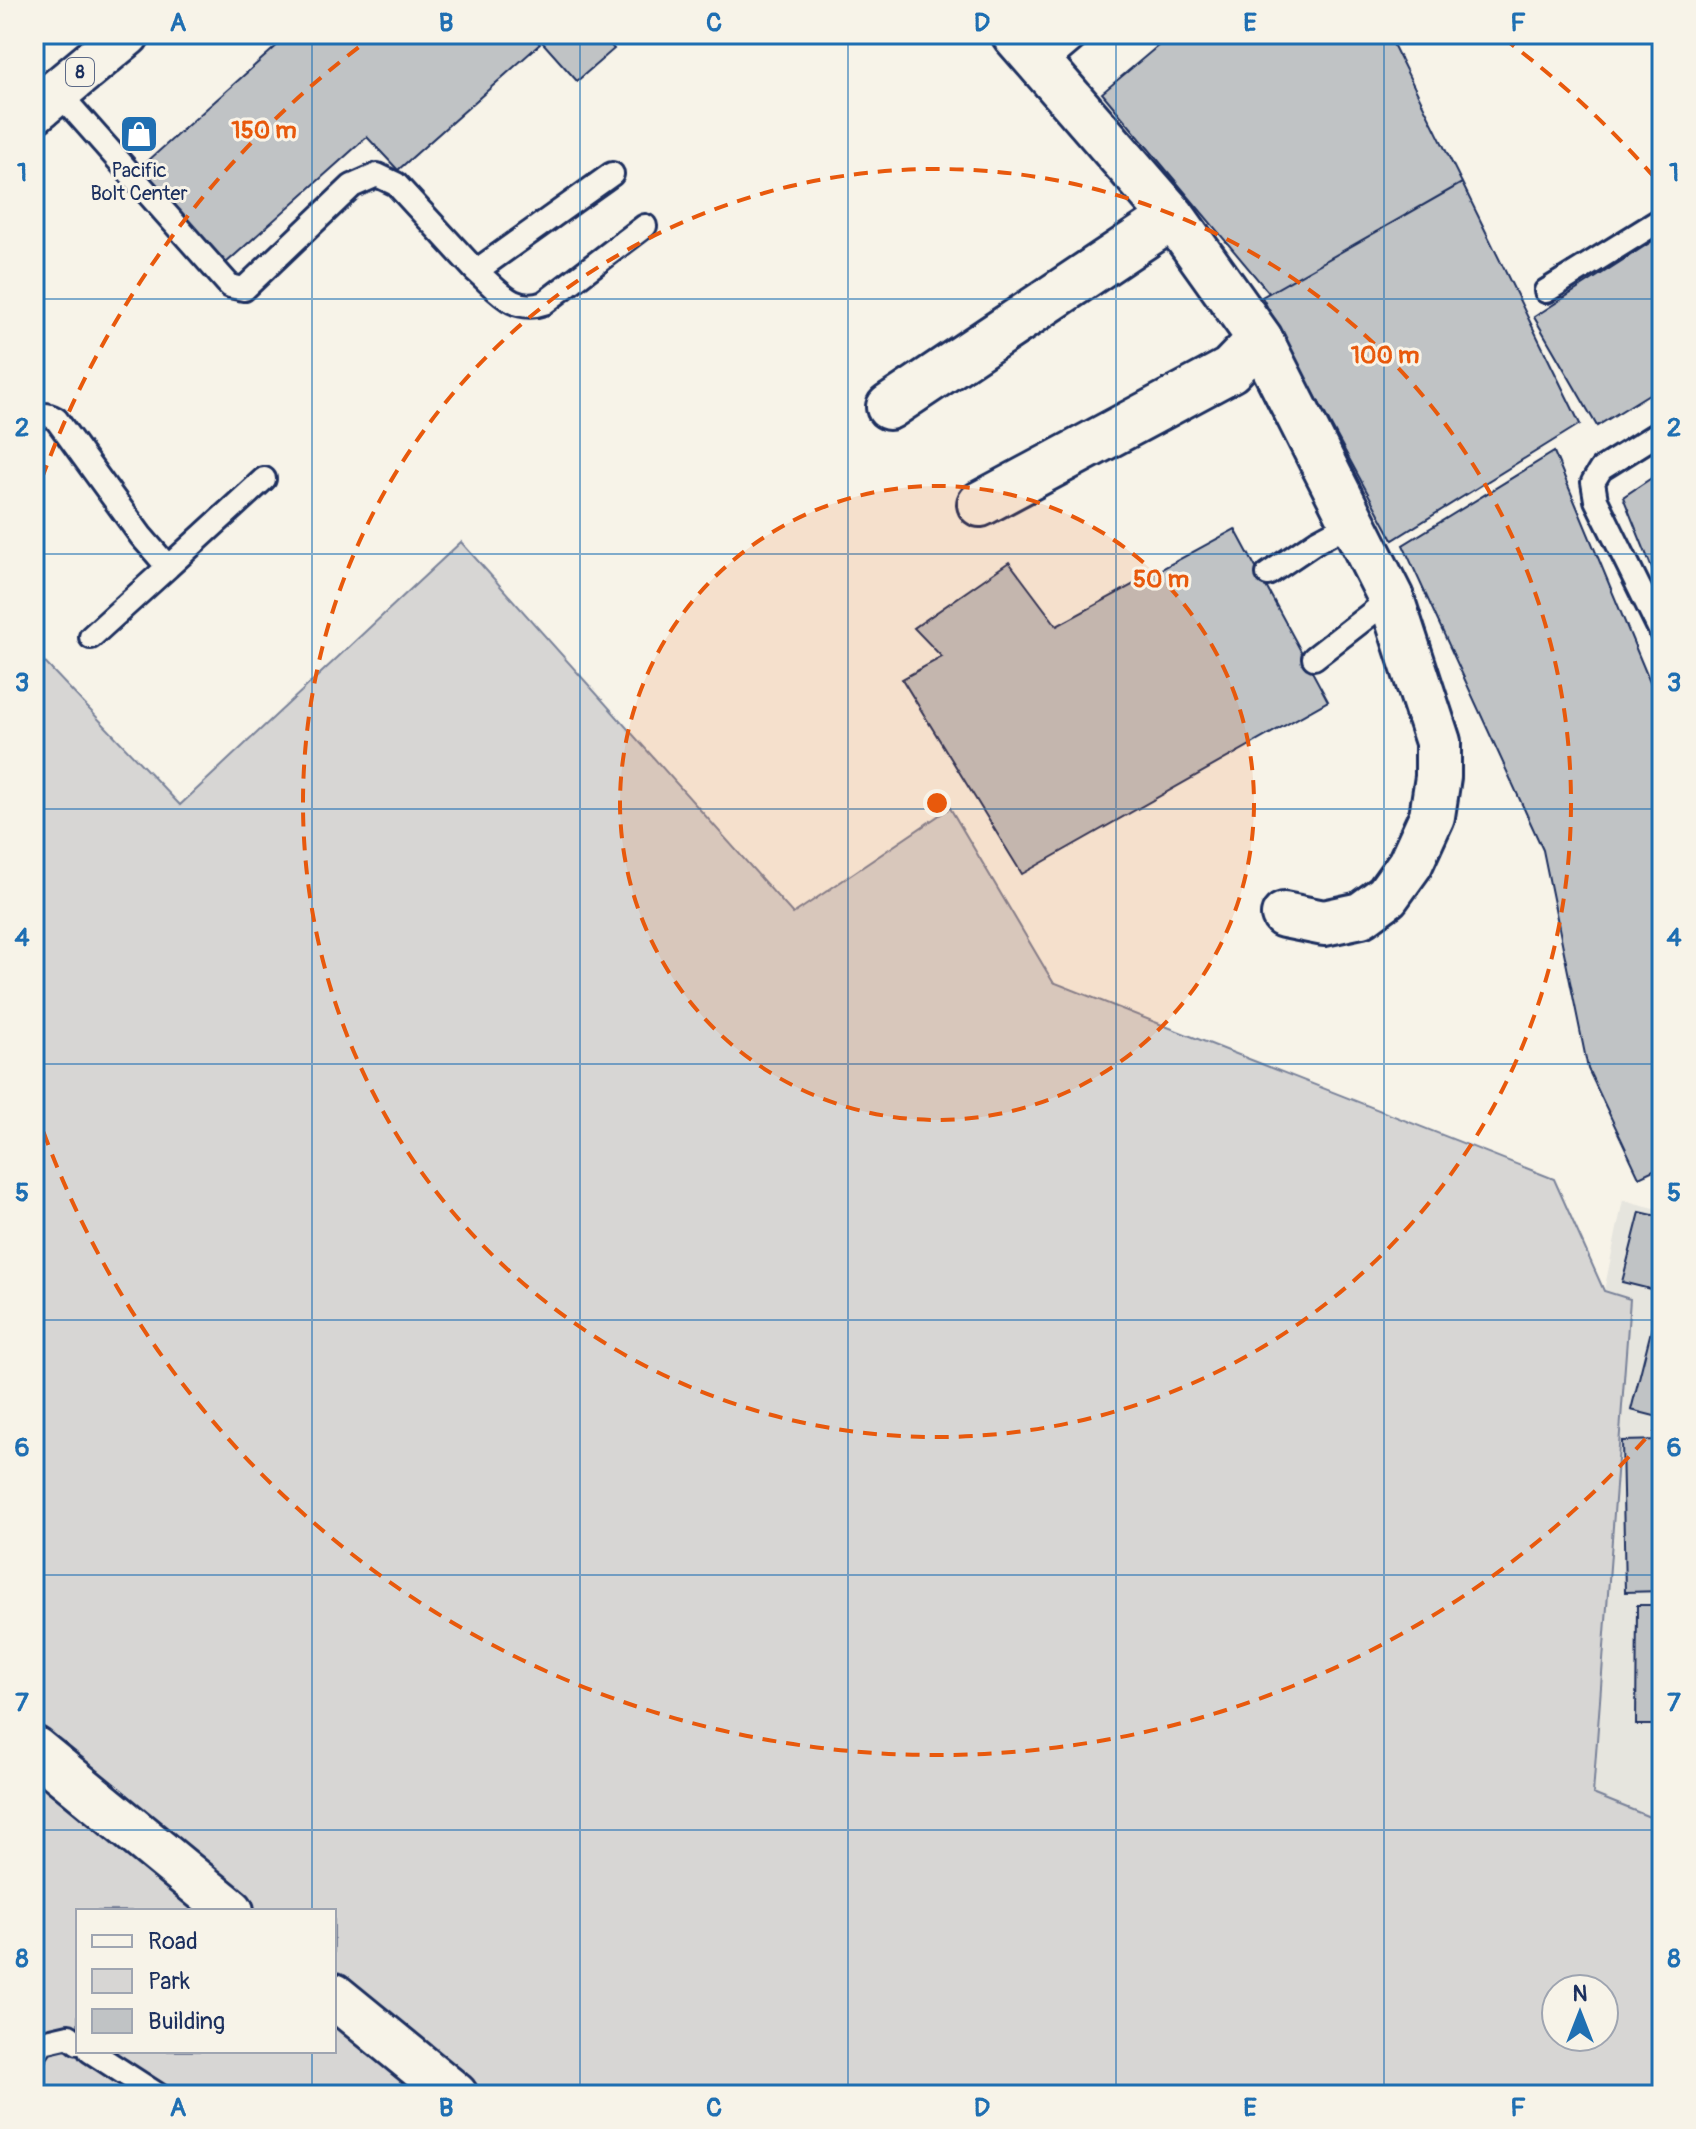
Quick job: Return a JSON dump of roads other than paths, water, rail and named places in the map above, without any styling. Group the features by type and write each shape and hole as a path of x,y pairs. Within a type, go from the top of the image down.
{"street":[{"name":"8","path":"46,101 127,34"},
{"path":"1027,50 1173,217 1260,339 1391,598 1438,742 1438,777 1432,816 1410,864 1387,896 1361,915 1324,923 1284,915"},
{"path":"889,407 1173,217"},
{"path":"980,504 1230,370 1260,339"},
{"path":"34,1749 229,1909"},
{"path":"336,1998 455,2095"}],"lane":[{"path":"1027,50 1080,34"},
{"path":"46,101 230,286 244,289 352,186 377,175 396,184 476,271 516,306 532,307 544,303 645,226"},
{"path":"476,271 612,174"},
{"path":"1546,291 1662,219"},
{"path":"34,421 47,414 56,419 141,536 168,567"},
{"path":"1662,431 1601,469 1593,482 1596,500 1662,634"},
{"path":"91,637 264,479"},
{"path":"1268,574 1354,521"},
{"path":"1314,658 1391,598"},
{"path":"34,2055 43,2042 69,2036 76,2041"},
{"path":"93,2053 158,2095"}],"place":[{"name":"Pacific Bolt Center","path":"139,134"}]}
